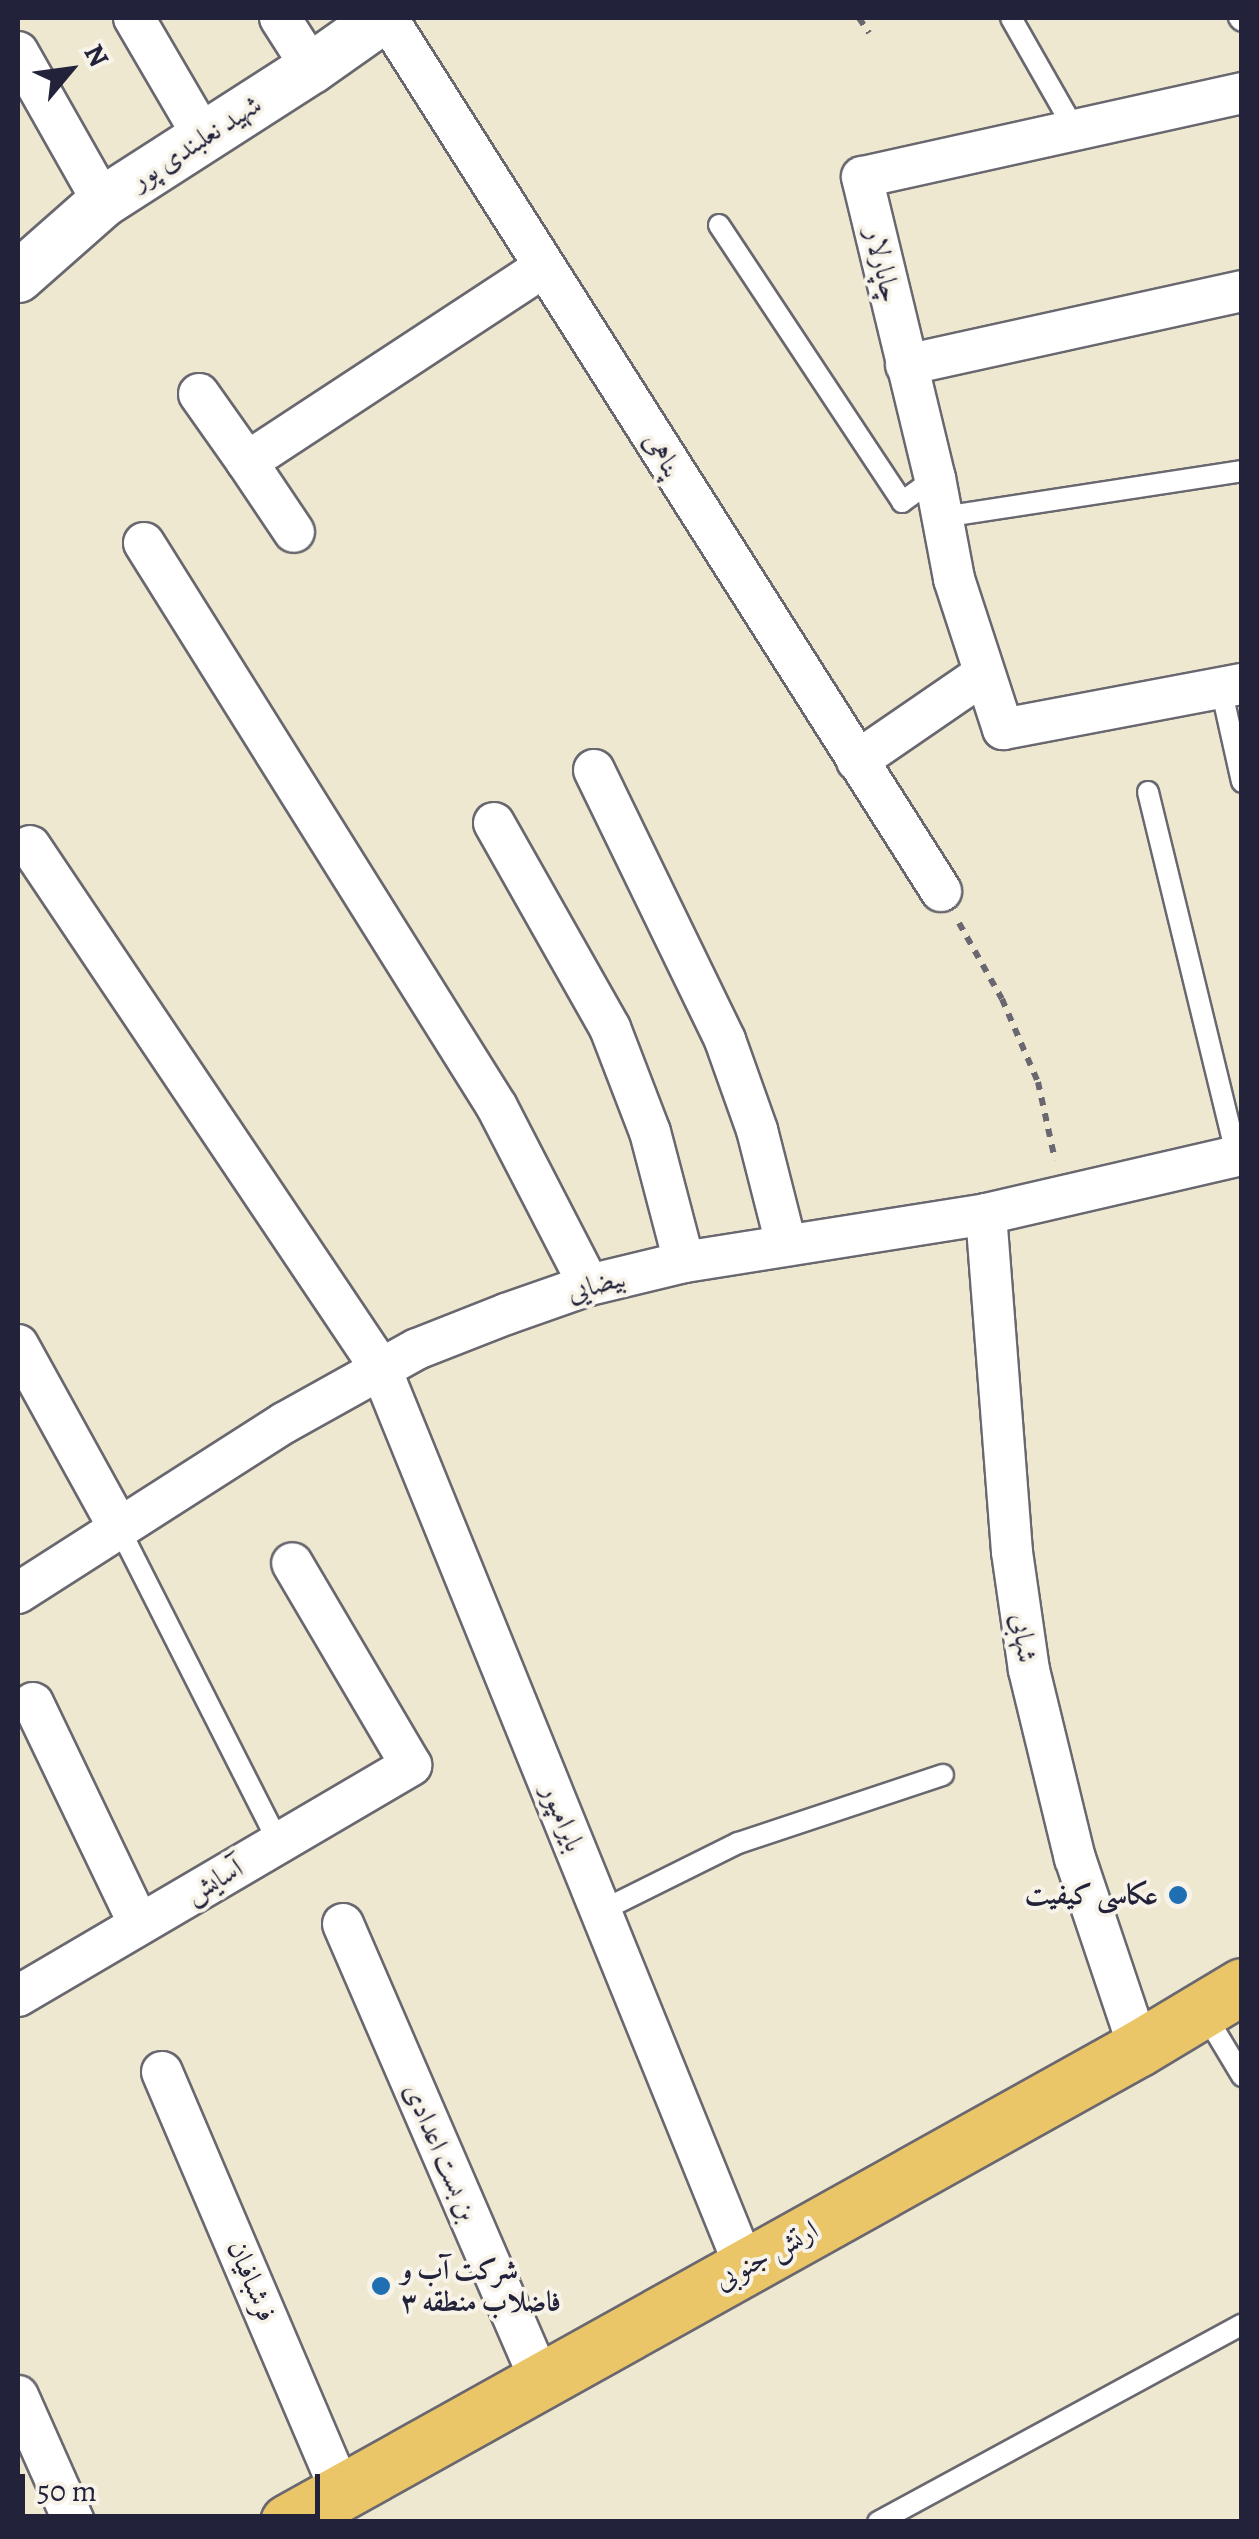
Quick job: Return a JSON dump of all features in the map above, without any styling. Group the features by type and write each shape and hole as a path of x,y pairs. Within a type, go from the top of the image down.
{"main road":[{"name":"ارتش جنوبی","path":"288,2522 1222,1998"}],"street":[{"path":"134,18 204,138"},
{"path":"280,18 312,68"},
{"name":"شهید نعلبندی پور","path":"18,277 103,202 385,18"},
{"name":"پناهی","path":"385,18 941,891"},
{"path":"18,52 103,202"},
{"name":"چاپارلار","path":"1231,686 1003,729 982,675 954,579 862,176 1242,93"},
{"path":"248,462 544,266"},
{"path":"906,366 1242,290"},
{"path":"199,394 294,532"},
{"path":"144,542 498,1107 590,1285"},
{"path":"857,761 982,675"},
{"path":"594,770 726,1040 757,1130 786,1244"},
{"path":"494,823 610,1028 650,1132 684,1262"},
{"name":"بایرامپور","path":"30,846 381,1369 745,2267"},
{"name":"بیضایی","path":"18,1593 284,1423 417,1349 590,1285 684,1262 986,1214 1239,1156"},
{"name":"شهابی","path":"986,1214 1012,1552 1029,1670 1075,1858 1139,2048"},
{"path":"18,1345 118,1526"},
{"name":"آسایش","path":"18,1996 411,1765 292,1563"},
{"path":"33,1703 140,1924"},
{"name":"بن بست اعدادی","path":"343,1924 540,2380"},
{"name":"فرشبافیان","path":"162,2072 341,2490"},
{"path":"18,2396 74,2522"}],"lane":[{"path":"1011,18 1075,130"},
{"path":"720,225 902,502 1242,470"},
{"path":"1231,686 1242,782"},
{"path":"1148,792 1239,1156"},
{"path":"118,1526 279,1843"},
{"path":"601,1911 738,1842 943,1775"},
{"path":"1222,1998 1242,2076"},
{"path":"878,2522 1242,2324"}],"path":[{"path":"859,18 869,33"},
{"path":"941,891 1002,999 1038,1082 1063,1197"}],"place":[{"name":"عکاسی کیفیت","path":"1178,1895"},
{"name":"شرکت آب و فاضلاب منطقه ۳","path":"381,2286"}]}
